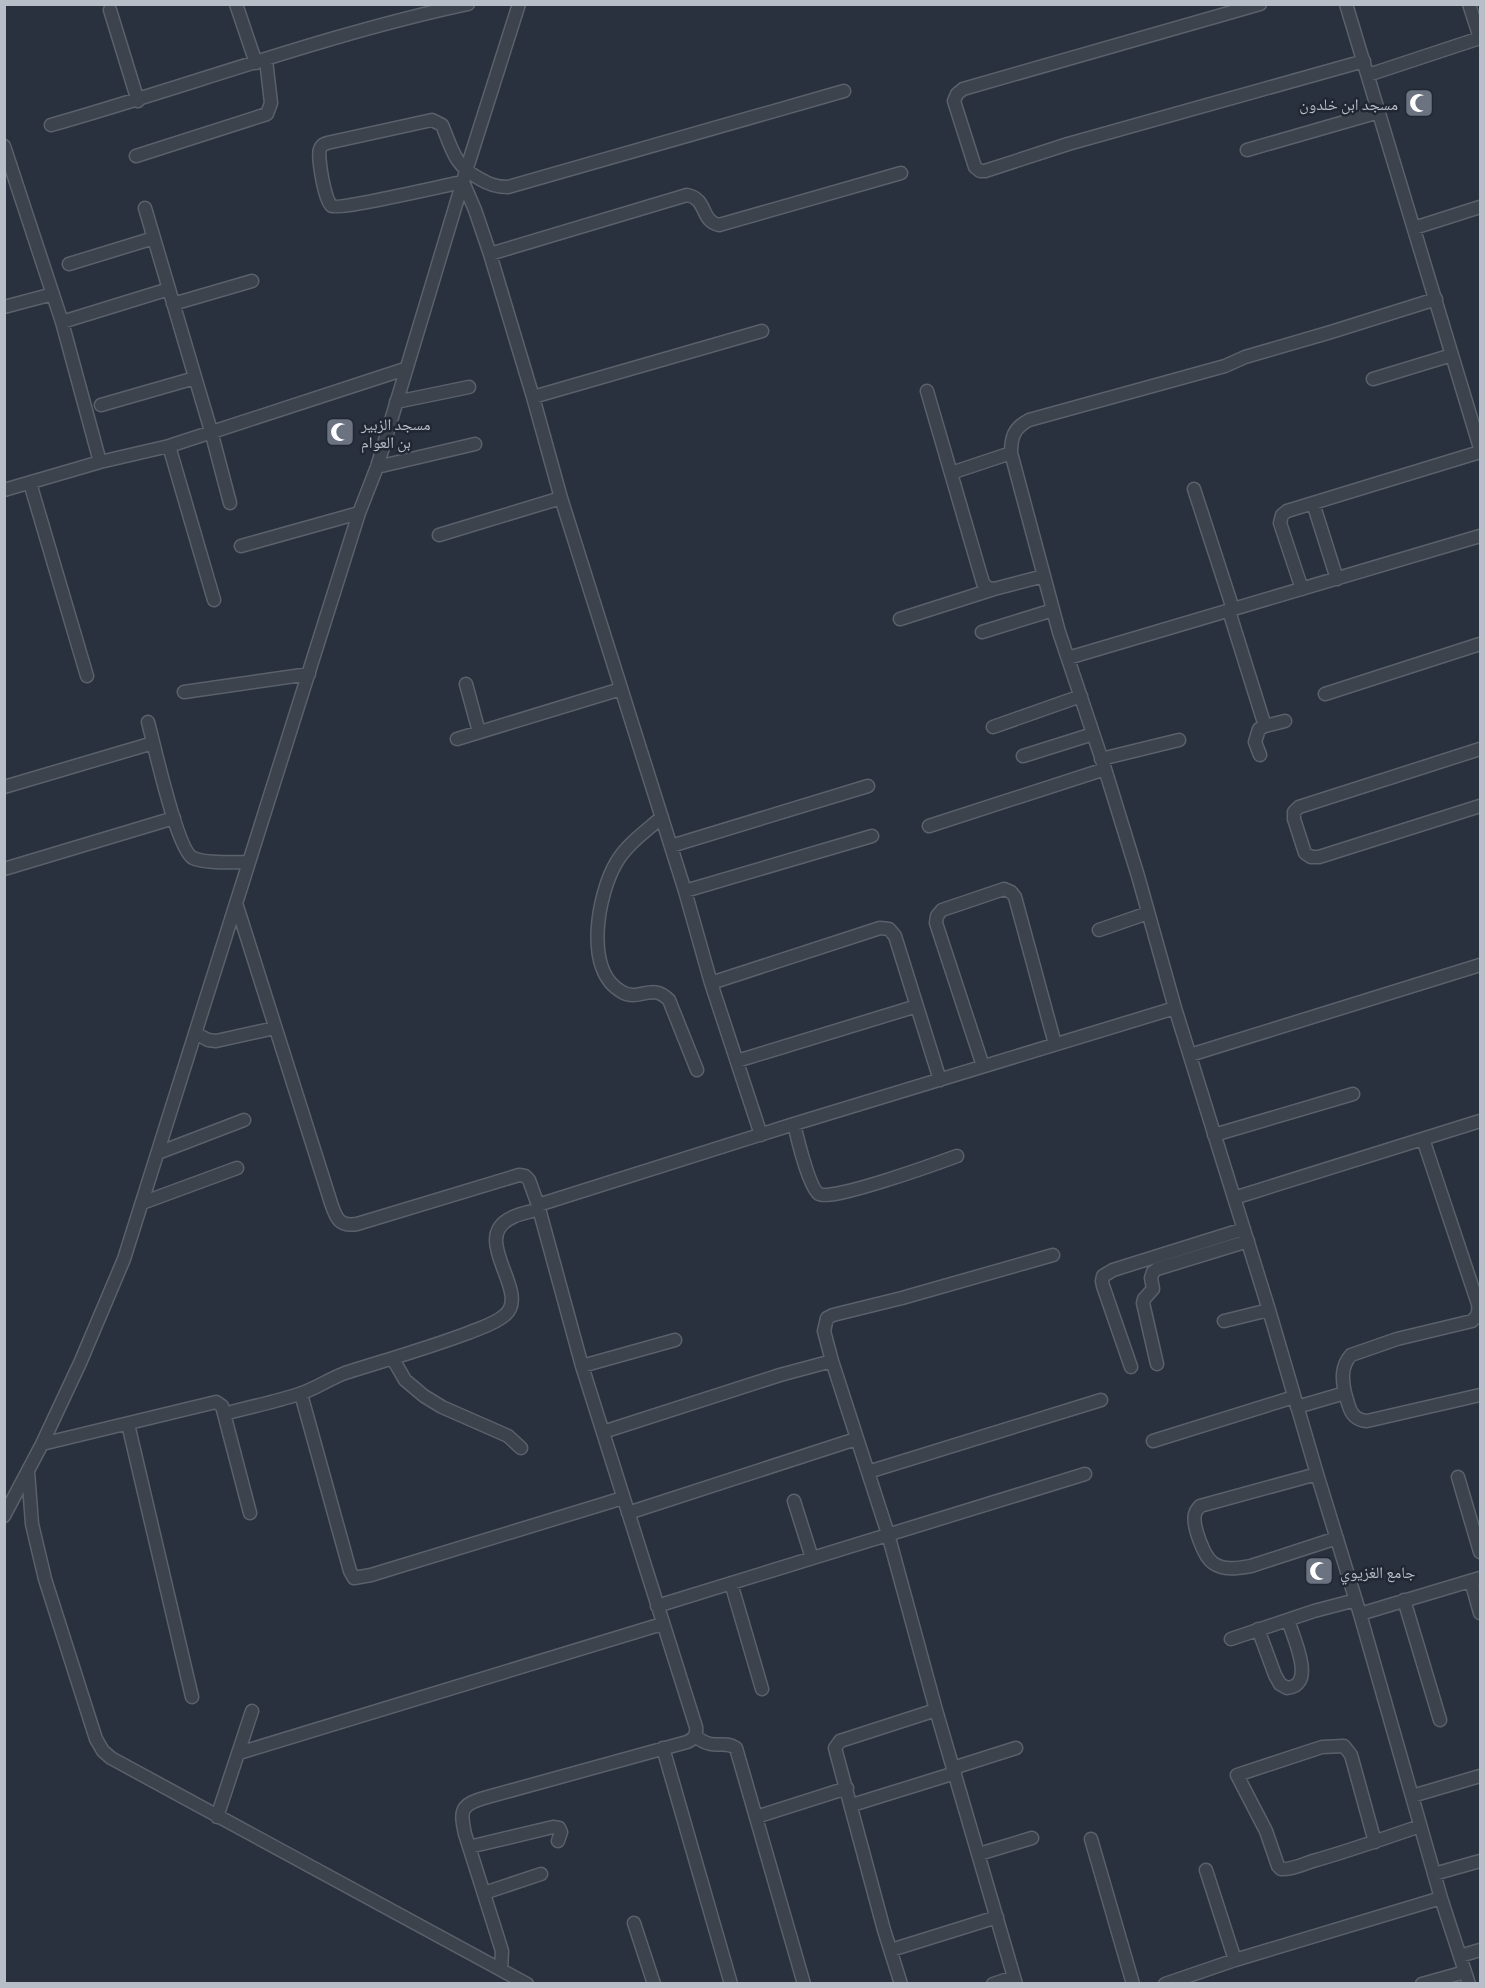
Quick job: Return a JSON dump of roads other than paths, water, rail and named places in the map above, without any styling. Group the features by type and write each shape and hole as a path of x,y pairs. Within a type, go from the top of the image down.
{"street":[{"path":"136,156 267,114 272,103 261,62 236,4"},
{"path":"51,125 138,101 261,62 413,10 468,4"},
{"path":"4,1516 42,1444 124,1259 359,513 377,467 405,369 519,4"},
{"path":"1260,4 963,89 954,100 975,167 980,171 985,171 1068,144 1364,61"},
{"path":"1302,589 1280,523 1282,515 1287,511 1480,450 1346,4"},
{"path":"1368,75 1480,38 1469,4"},
{"path":"110,9 138,101"},
{"path":"761,1135 711,982 685,891 561,498 490,254 464,177 442,125 432,120 327,143 319,151 328,203 339,207 464,177 493,186 508,187 844,92"},
{"path":"1247,150 1379,111"},
{"path":"5,150 62,322 100,462"},
{"path":"490,254 687,195 700,200 708,219 713,224 719,225 901,173"},
{"path":"1414,228 1480,207"},
{"path":"145,208 230,503"},
{"path":"69,264 154,238"},
{"path":"173,304 252,281"},
{"path":"62,322 169,289"},
{"path":"4,307 53,294"},
{"path":"1422,1983 1467,1978 1441,1898 1356,1600 1269,1310 1175,1008 1103,764 1053,610 1011,453 1012,437 1016,429 1029,420 1225,366 1245,357 1436,298"},
{"path":"533,397 762,331"},
{"path":"1373,379 1452,355"},
{"path":"4,490 100,462 169,446 405,369"},
{"path":"101,405 195,378"},
{"path":"396,402 470,387"},
{"path":"927,391 983,583 988,588 994,589"},
{"path":"377,467 475,444"},
{"path":"169,446 214,600"},
{"path":"951,473 1011,453"},
{"path":"30,483 87,676"},
{"path":"1194,489 1265,726"},
{"path":"439,535 561,498"},
{"path":"1313,503 1337,579"},
{"path":"241,546 359,513"},
{"path":"1068,658 1480,536"},
{"path":"900,619 994,589 1044,576"},
{"path":"982,632 1053,610"},
{"path":"1325,694 1480,644"},
{"path":"184,692 309,674"},
{"path":"466,684 479,732"},
{"path":"457,739 621,689"},
{"path":"993,727 1081,696"},
{"path":"1260,755 1255,742 1260,729 1285,721"},
{"path":"148,722 174,818 185,849 191,857 202,860 249,862"},
{"path":"1023,756 1093,734"},
{"path":"929,826 1103,764 1179,740"},
{"path":"4,787 153,743"},
{"path":"1480,749 1299,807 1294,812 1294,819 1305,853 1311,857 1319,857 1480,806"},
{"path":"671,846 868,786"},
{"path":"662,817 626,850 613,868 598,919 598,949 606,976 622,993 634,996 654,991 669,1000 697,1070"},
{"path":"4,855 6,869 174,818"},
{"path":"685,891 872,836"},
{"path":"983,1066 936,923 937,916 942,910 1004,889 1015,897 1055,1044"},
{"path":"237,903 330,1203 339,1221 344,1225 357,1224 522,1175 529,1180 539,1207 582,1366 696,1727 692,1740 467,1804 464,1807 462,1818 469,1847 502,1952 501,1970"},
{"path":"1099,930 1148,913"},
{"path":"711,982 880,928 889,929 896,936 939,1080"},
{"path":"1190,1055 1480,965"},
{"path":"737,1061 917,1006"},
{"path":"224,1414 301,1394 344,1374 393,1359 497,1321 507,1314 512,1305 512,1294 496,1245 497,1236 501,1227 513,1217 794,1124 1175,1008"},
{"path":"195,1033 208,1040 216,1041 275,1028"},
{"path":"1214,1135 1353,1094"},
{"path":"158,1153 244,1120"},
{"path":"1234,1198 1480,1121"},
{"path":"794,1124 814,1188 822,1195 830,1196 857,1189 957,1156"},
{"path":"1423,1139 1478,1304 1477,1317 1472,1321 1397,1339 1351,1355 1344,1368 1342,1380 1352,1413 1356,1418 1367,1421 1480,1395"},
{"path":"142,1203 237,1168"},
{"path":"1157,1364 1143,1303 1153,1289 1151,1278 1153,1272 1246,1235"},
{"path":"1131,1367 1101,1281 1103,1276 1127,1265 1246,1235"},
{"path":"993,1983 1015,1980 936,1710 888,1534 856,1439 824,1331 827,1318 832,1315 902,1298 1053,1255"},
{"path":"1224,1321 1269,1310"},
{"path":"582,1366 675,1340"},
{"path":"393,1359 405,1380 424,1396 442,1407 508,1436 521,1448"},
{"path":"603,1432 832,1361"},
{"path":"1153,1441 1295,1402 1345,1393"},
{"path":"301,1394 350,1571 354,1578 371,1575 624,1498"},
{"path":"868,1472 1101,1400"},
{"path":"42,1444 216,1401 222,1406 250,1513"},
{"path":"128,1424 192,1697"},
{"path":"628,1513 856,1439"},
{"path":"28,1470 32,1524 45,1579 96,1739 103,1751 111,1758 217,1817 527,1983"},
{"path":"657,1606 1085,1474"},
{"path":"1317,1474 1200,1506 1194,1515 1200,1542 1211,1562 1222,1567 1237,1568 1251,1566 1337,1538"},
{"path":"1458,1477 1480,1552"},
{"path":"794,1501 812,1558"},
{"path":"1360,1614 1476,1579 1480,1613"},
{"path":"731,1583 762,1689"},
{"path":"1231,1639 1356,1600"},
{"path":"1404,1600 1440,1720"},
{"path":"1258,1629 1277,1680 1287,1688 1295,1687 1301,1681 1302,1671 1288,1620"},
{"path":"239,1753 662,1624"},
{"path":"901,1983 835,1748 838,1743 936,1710"},
{"path":"217,1817 252,1712"},
{"path":"695,1736 710,1746 730,1745 736,1748 804,1983"},
{"path":"1375,1842 1351,1755 1344,1746 1322,1747 1237,1775 1266,1831 1281,1869 1311,1862 1375,1842 1420,1826"},
{"path":"663,1748 731,1983"},
{"path":"852,1804 1016,1748"},
{"path":"1412,1796 1480,1776"},
{"path":"756,1817 847,1788"},
{"path":"469,1847 553,1827 559,1828 561,1832 558,1841"},
{"path":"979,1854 1032,1838"},
{"path":"1092,1839 1133,1983"},
{"path":"1434,1874 1480,1861"},
{"path":"1206,1870 1235,1960"},
{"path":"484,1893 541,1874"},
{"path":"1166,1983 1441,1898"},
{"path":"891,1950 996,1917"},
{"path":"634,1923 654,1983"},
{"path":"1460,1956 1480,1950"}],"place":[{"name":"مسجد ابن خلدون","path":"1419,103"},
{"name":"مسجد الزبير بن العوام","path":"340,432"},
{"name":"جامع الغزيوي","path":"1319,1571"}]}
